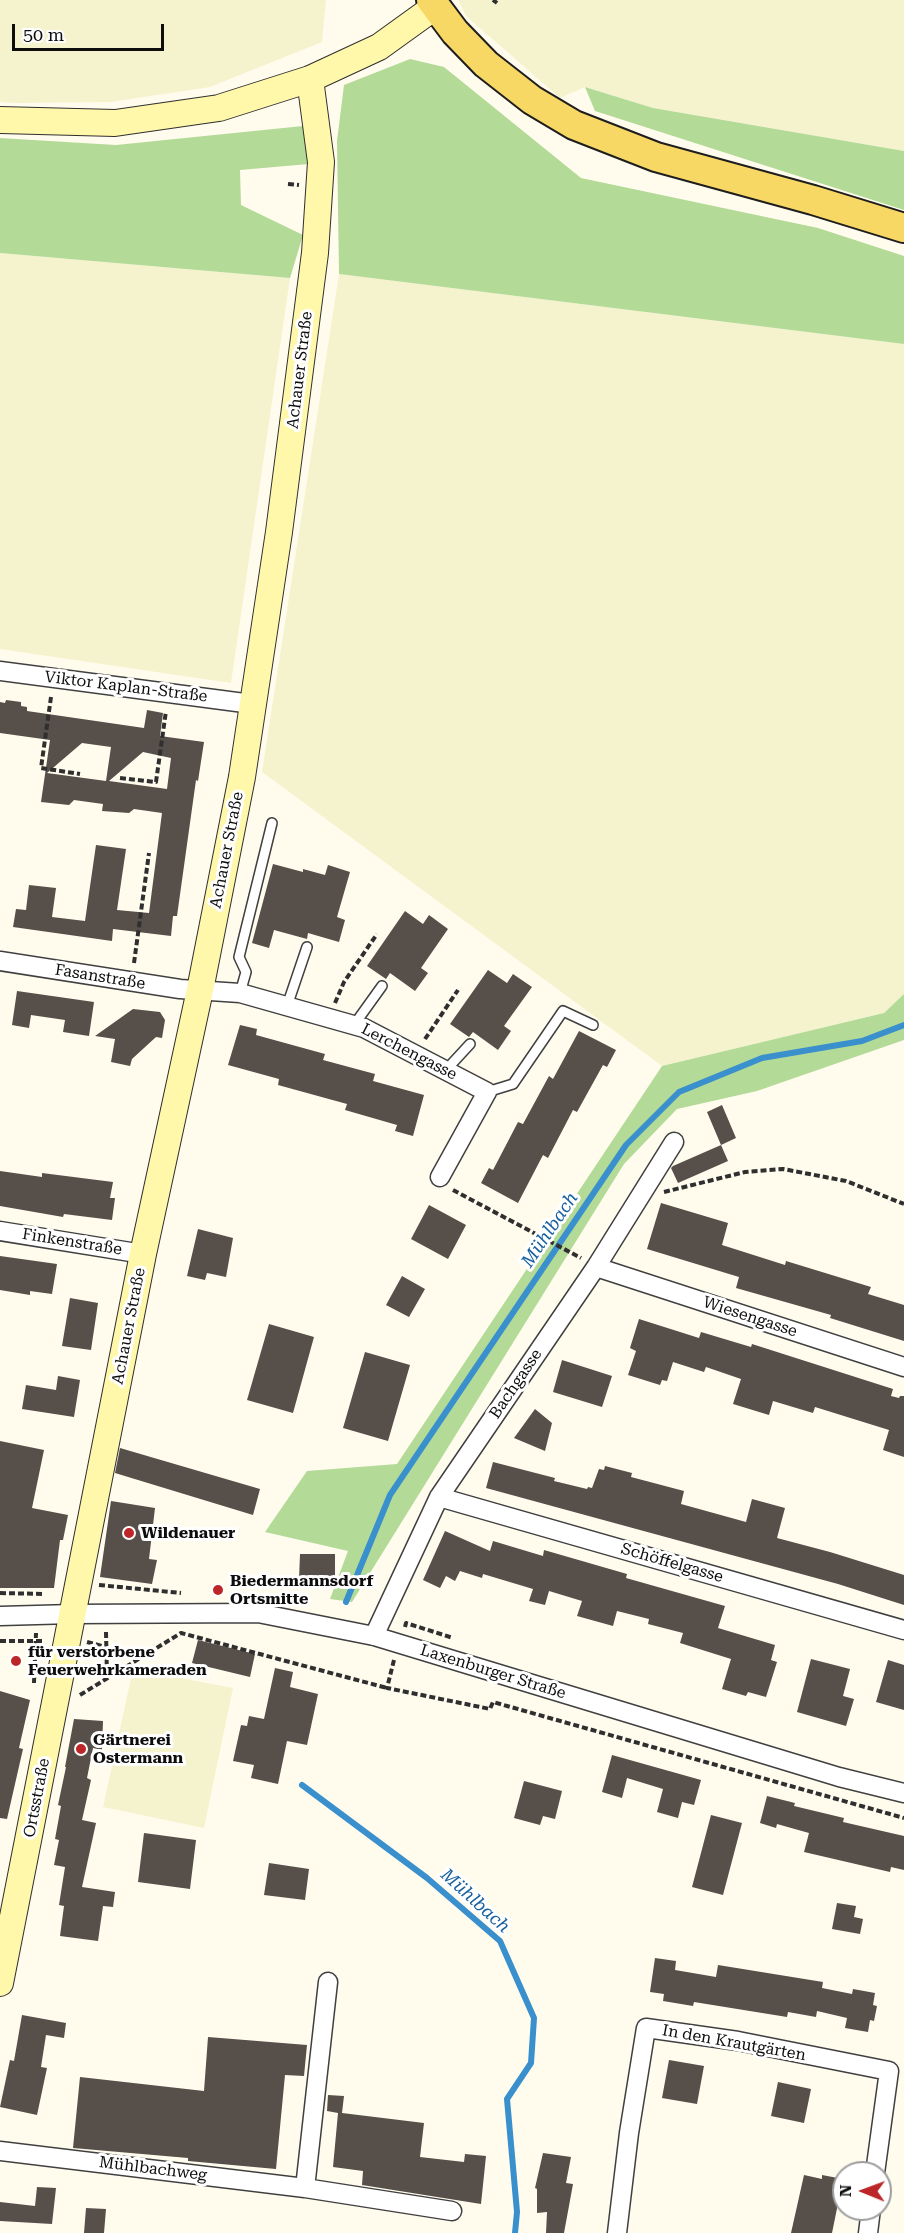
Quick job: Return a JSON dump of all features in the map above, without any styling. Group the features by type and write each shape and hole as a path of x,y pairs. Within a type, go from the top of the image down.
{"main road":[{"path":"434,3 455,33 486,64 532,100 574,125 656,157 813,200 904,228"}],"street":[{"path":"0,120 115,123 219,108 310,79 379,46 434,3"},
{"name":"Achauer Straße","path":"73,1614 143,1254 200,990 242,777 279,532 315,253 321,162 310,79"},
{"name":"Viktor Kaplan-Straße","path":"0,671 252,704"},
{"name":"Fasanstraße","path":"0,961 131,982 200,990"},
{"name":"Lerchengasse","path":"200,990 240,993 364,1028 487,1092"},
{"path":"440,1177 487,1092"},
{"name":"Bachgasse","path":"374,1635 439,1497 596,1267 674,1142"},
{"name":"Finkenstraße","path":"0,1231 143,1254"},
{"name":"Wiesengasse","path":"596,1267 904,1366"},
{"name":"Schöffelgasse","path":"439,1497 904,1630"},
{"name":"Laxenburger Straße","path":"0,1616 258,1613 374,1635 839,1777 904,1793"},
{"name":"Ortsstraße","path":"0,1983 73,1614"},
{"path":"305,2188 328,1982"},
{"name":"In den Krautgärten","path":"617,2233 629,2133 646,2028 738,2041 889,2071 877,2161"},
{"name":"Mühlbachweg","path":"0,2151 305,2188 452,2211"}],"lane":[{"path":"240,993 246,972 239,957 272,823"},
{"path":"287,1006 307,947"},
{"path":"354,1025 382,986"},
{"path":"487,1092 513,1084 563,1011 593,1025"},
{"path":"446,1070 470,1044"}],"path":[{"path":"54,678 41,768 80,774"},
{"path":"120,778 156,782 168,693"},
{"path":"131,982 149,853"},
{"path":"329,1018 344,982 376,934"},
{"path":"415,1054 458,990"},
{"path":"639,1197 745,1172 783,1169 846,1181 904,1204"},
{"path":"440,1177 453,1191 574,1254"},
{"path":"0,1593 38,1594 34,1688 54,1712 181,1633 387,1688 490,1709 492,1702 904,1818"},
{"path":"84,1641 106,1647"},
{"path":"383,1660 393,1663 387,1688"}],"shaded area":[{"path":"0,0 326,0 322,42 210,87 111,102 14,103 0,102"},
{"path":"458,0 904,0 904,151 653,108 585,87 560,98 466,16"},
{"path":"0,253 290,278 231,683 0,649"},
{"path":"339,274 904,344 904,994 884,1013 662,1066 262,772"},
{"path":"133,1669 233,1688 204,1828 103,1807"}],"green space":[{"path":"410,59 444,67 581,178 818,228 904,256 904,344 339,274 337,141 344,85"},
{"path":"585,87 653,108 904,151 904,210 595,111"},
{"path":"303,126 309,164 240,170 241,205 303,235 290,278 0,253 0,138 116,145"},
{"path":"904,994 904,1040 757,1091 677,1109 624,1164 352,1602 330,1599 348,1551 265,1532 307,1471 397,1464 662,1066 884,1013"}],"building":[{"path":"6,700 21,702 21,706 27,707 27,711 144,728 147,710 163,713 160,736 204,742 198,781 196,780 177,916 173,916 171,936 113,929 112,941 13,927 16,909 26,910 29,885 56,888 52,917 85,921 96,845 126,849 117,910 149,913 162,813 134,809 129,813 102,811 103,804 74,800 69,805 41,802 50,740 0,733 0,702 5,703","holes":["82,743 111,747 106,781 47,773","143,752 171,758 167,789 109,781"]},
{"path":"273,864 325,875 328,865 350,872 337,917 345,920 339,942 308,933 307,939 274,930 269,948 252,943"},
{"path":"405,911 423,924 429,915 448,929 421,968 428,973 415,991 390,973 386,979 367,966"},
{"path":"488,970 507,983 513,974 532,987 504,1026 511,1031 498,1050 473,1032 469,1037 450,1024"},
{"path":"17,991 94,1002 89,1036 63,1032 65,1020 31,1015 29,1028 12,1025"},
{"path":"133,1009 160,1012 165,1020 162,1038 156,1037 132,1059 130,1066 111,1062 115,1039 95,1036"},
{"path":"240,1025 257,1029 256,1035 325,1054 323,1060 375,1074 373,1081 424,1095 413,1136 395,1131 397,1125 345,1110 347,1104 278,1085 279,1079 228,1065"},
{"path":"579,1031 616,1050 607,1067 603,1065 577,1112 573,1110 548,1158 543,1155 518,1203 481,1183 489,1168 493,1170 518,1122 523,1124 549,1076 553,1079"},
{"path":"722,1105 736,1138 721,1145 707,1112"},
{"path":"721,1145 728,1161 678,1183 671,1168 673,1166"},
{"path":"0,1171 42,1177 42,1173 113,1182 110,1198 115,1198 112,1220 64,1214 63,1217 0,1206"},
{"path":"661,1203 728,1223 722,1245 785,1265 786,1261 871,1287 868,1294 904,1305 904,1341 830,1318 831,1315 736,1288 739,1277 647,1249"},
{"path":"429,1205 466,1225 448,1259 411,1239"},
{"path":"198,1229 233,1238 226,1277 207,1273 205,1280 187,1276"},
{"path":"0,1256 57,1264 52,1294 30,1291 30,1295 0,1290"},
{"path":"402,1276 425,1289 409,1317 386,1305"},
{"path":"70,1298 98,1303 91,1350 62,1346"},
{"path":"639,1319 699,1338 701,1332 751,1347 752,1344 893,1389 891,1396 899,1398 904,1396 904,1457 883,1450 889,1430 815,1407 813,1413 773,1401 769,1415 733,1404 741,1379 706,1367 704,1372 673,1362 667,1381 662,1380 660,1385 628,1375 636,1351 630,1348"},
{"path":"269,1324 314,1337 293,1413 247,1400"},
{"path":"365,1352 410,1365 388,1441 343,1428"},
{"path":"562,1360 612,1376 602,1407 553,1392"},
{"path":"58,1376 80,1380 74,1417 22,1409 26,1385 56,1390"},
{"path":"535,1409 552,1423 545,1451 514,1438"},
{"path":"0,1441 44,1450 32,1508 68,1515 63,1540 60,1540 54,1588 0,1588"},
{"path":"120,1448 260,1489 253,1515 115,1473"},
{"path":"493,1462 587,1489 592,1488 599,1469 604,1470 605,1466 632,1473 631,1477 684,1491 681,1504 746,1522 752,1499 785,1508 777,1538 904,1575 904,1605 838,1584 486,1488"},
{"name":"Wildenauer","path":"111,1501 155,1508 149,1559 157,1560 152,1584 100,1577"},
{"path":"445,1531 490,1551 493,1541 543,1556 544,1550 627,1574 626,1578 725,1606 718,1628 775,1645 771,1660 777,1662 766,1697 748,1692 746,1696 722,1689 731,1659 680,1643 683,1633 648,1624 649,1619 617,1611 613,1626 577,1616 582,1601 549,1591 545,1605 529,1601 533,1589 483,1574 482,1578 460,1571 455,1581 446,1576 440,1588 423,1580"},
{"path":"300,1554 335,1554 335,1580 299,1580"},
{"path":"198,1640 255,1654 250,1677 192,1663"},
{"path":"811,1659 850,1669 843,1696 854,1699 846,1726 797,1712"},
{"path":"888,1660 904,1665 904,1710 876,1702"},
{"path":"275,1668 293,1672 290,1687 318,1694 307,1745 287,1741 278,1784 251,1778 254,1765 233,1761 241,1725 247,1726 249,1716 264,1719"},
{"path":"0,1691 30,1700 19,1748 23,1749 7,1819 0,1818"},
{"path":"74,1719 103,1721 102,1750 93,1748 87,1778 91,1780 82,1820 96,1823 82,1887 115,1892 113,1907 103,1906 98,1941 60,1936 64,1906 59,1905 65,1867 54,1865 59,1840 55,1839 61,1806 58,1805"},
{"path":"612,1755 701,1780 694,1805 682,1802 678,1818 657,1812 663,1789 627,1778 622,1798 602,1792"},
{"path":"524,1781 562,1791 555,1819 543,1816 540,1825 514,1818"},
{"path":"767,1796 795,1803 794,1806 844,1818 843,1822 904,1836 904,1870 891,1867 890,1872 804,1852 809,1833 777,1824 776,1828 760,1823"},
{"path":"711,1815 742,1823 723,1895 692,1887"},
{"path":"144,1833 196,1840 190,1889 138,1882"},
{"path":"269,1863 309,1869 305,1900 264,1895"},
{"path":"837,1903 856,1906 854,1917 863,1919 860,1934 832,1929"},
{"path":"655,1958 676,1961 675,1970 716,1977 718,1965 823,1982 822,1988 852,1994 853,1989 875,1993 873,2005 877,2006 874,2021 870,2020 868,2032 845,2028 847,2018 817,2011 816,2017 788,2012 787,2017 694,2002 693,2006 663,2001 664,1994 650,1992"},
{"path":"22,2015 66,2023 64,2038 46,2035 41,2067 47,2068 37,2115 0,2107 10,2060 14,2061"},
{"path":"208,2037 307,2045 304,2076 285,2075 276,2169 188,2161 188,2158 73,2148 80,2077 204,2091"},
{"path":"669,2060 704,2066 697,2104 662,2098"},
{"path":"778,2082 811,2089 804,2123 771,2116"},
{"path":"328,2095 344,2096 342,2113 424,2123 420,2157 464,2162 465,2154 486,2156 481,2204 362,2185 363,2171 333,2167 338,2113 327,2111"},
{"path":"543,2153 571,2157 566,2183 573,2184 564,2233 546,2233 547,2212 537,2213 537,2189 535,2188"},
{"path":"804,2175 822,2179 822,2175 832,2177 832,2221 834,2221 832,2233 791,2233"},
{"path":"37,2187 56,2188 52,2224 0,2221 0,2202 35,2206"},
{"path":"86,2208 106,2209 104,2233 84,2233"}],"waterway":[{"name":"Mühlbach","path":"346,1602 390,1495 626,1145 679,1092 762,1058 862,1041 904,1025"},
{"name":"Mühlbach","path":"302,1785 427,1878 500,1941 534,2018 531,2063 507,2099 517,2212 515,2233"}],"place":[{"name":"Wildenauer","path":"129,1533"},
{"name":"Biedermannsdorf Ortsmitte","path":"218,1590"},
{"name":"für verstorbene Feuerwehrkameraden","path":"16,1661"},
{"name":"Gärtnerei Ostermann","path":"81,1749"}]}
